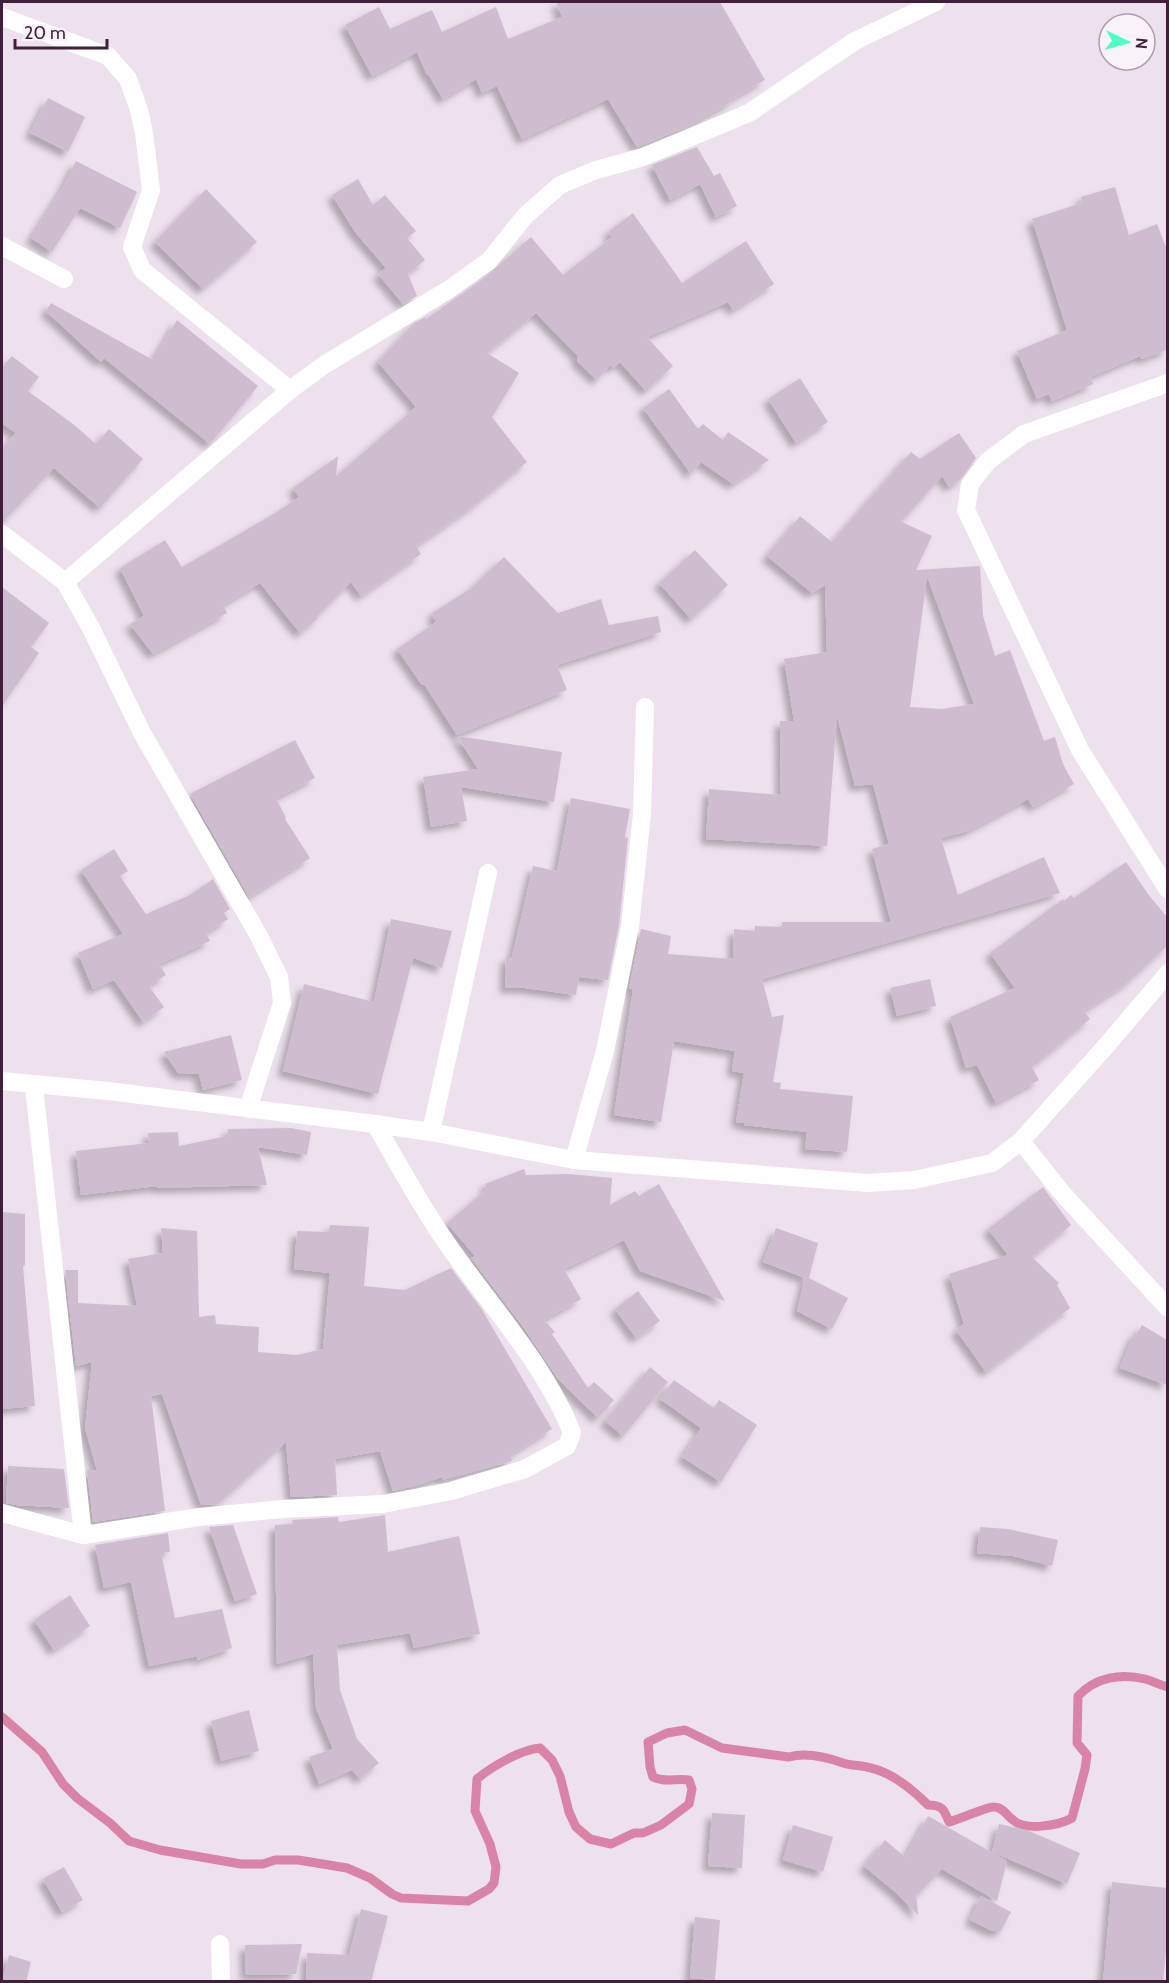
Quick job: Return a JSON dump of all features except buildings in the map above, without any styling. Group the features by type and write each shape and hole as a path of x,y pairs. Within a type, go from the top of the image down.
{"street":[{"path":"65,582 290,390 324,365 448,290 489,261 525,216 560,185 596,170 643,158 748,113 855,41 936,2"},
{"path":"2,17 108,56 128,80 139,110 144,133 151,190 132,247 142,270 290,390"},
{"path":"2,246 64,279"},
{"path":"1167,383 1024,434 988,461 970,484 966,510 1080,750 1167,890"},
{"path":"2,534 65,582 91,628 141,733 259,936 279,977 282,1003 248,1109"},
{"path":"574,1160 606,1051 630,927 642,814 645,706"},
{"path":"431,1132 488,873"},
{"path":"2,1082 108,1091 375,1124 431,1132 574,1160 868,1183 914,1180 992,1163 1021,1141 1106,1046 1167,973"},
{"path":"34,1086 84,1535"},
{"path":"2,1513 84,1535 199,1517 384,1503 451,1491 525,1469 567,1446 572,1433 567,1420 535,1364 445,1241 375,1124"},
{"path":"1021,1141 1062,1192 1167,1308"},
{"path":"220,1944 221,1982"}],"waterway":[{"path":"2,1717 42,1752 63,1784 77,1798 129,1841 160,1850 241,1864 298,1860 347,1868 370,1878 401,1898 468,1901 489,1889 494,1883 496,1867 490,1844 475,1811 477,1779 498,1764 533,1749 540,1748 552,1760 560,1776 569,1812 576,1827 590,1839 611,1844 634,1833 643,1833 661,1825 689,1804 692,1789 689,1780 662,1780 653,1777 648,1742 667,1733 685,1730 722,1748 789,1757 816,1756 879,1770 902,1783 928,1805 942,1809 949,1822 997,1807 1018,1823 1042,1826 1072,1818 1087,1755 1077,1743 1078,1696 1093,1684 1109,1678 1127,1676 1168,1687"}]}
